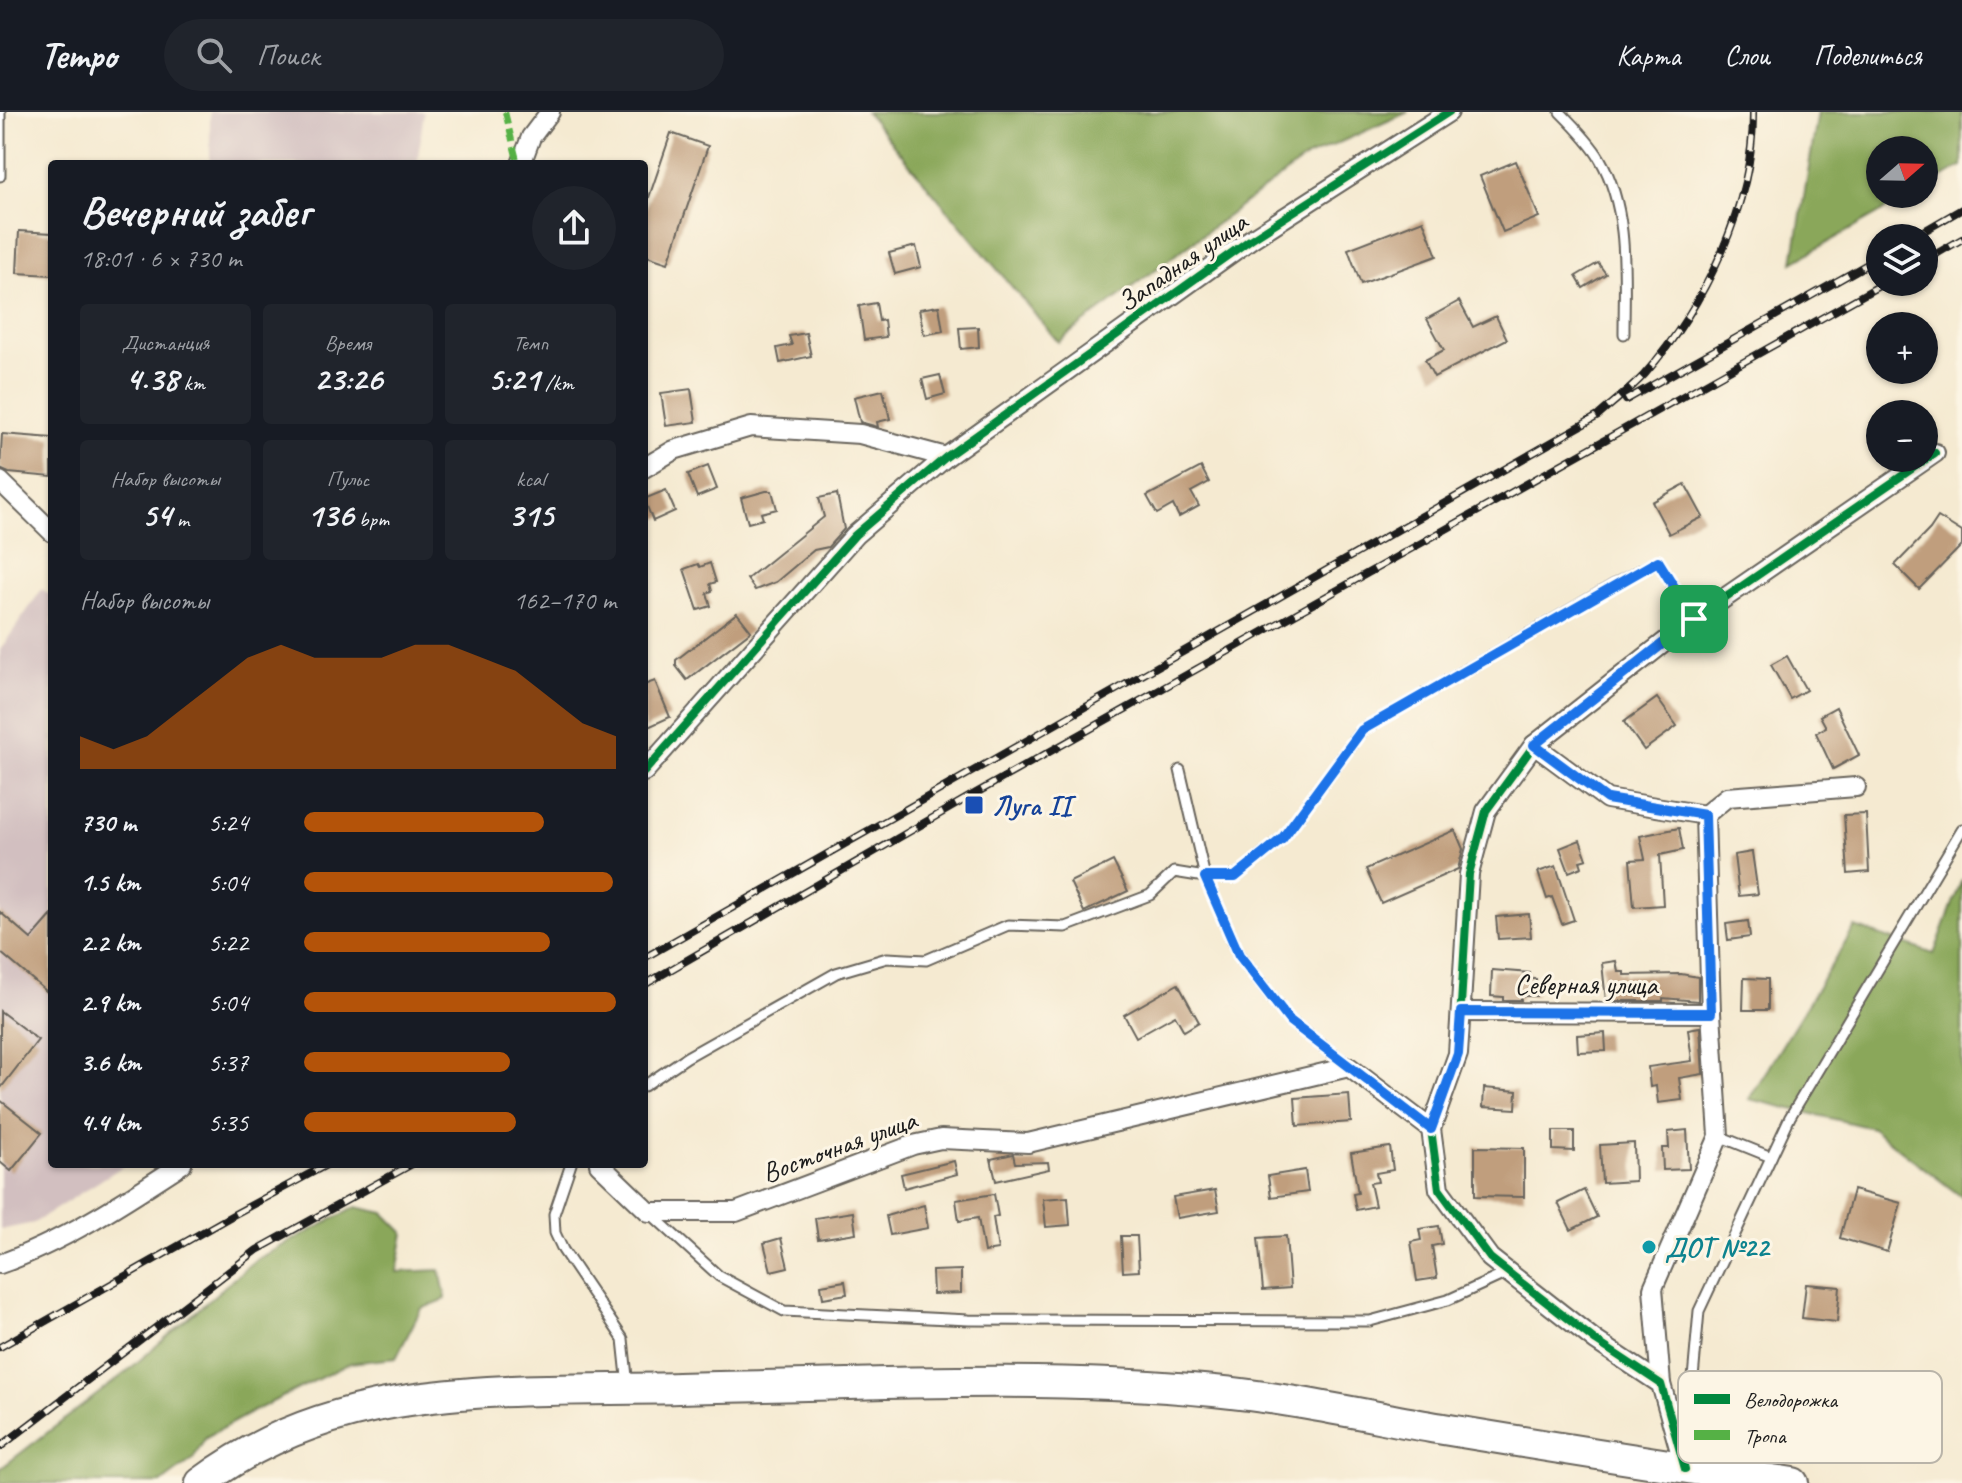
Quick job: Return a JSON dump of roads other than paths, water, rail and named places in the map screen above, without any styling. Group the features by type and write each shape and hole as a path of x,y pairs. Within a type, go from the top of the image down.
{"main road":[{"path":"201,1483 221,1468 308,1423 350,1411 454,1393 953,1384 1141,1385 1235,1394 1685,1469 1793,1483"}],"street":[{"path":"522,160 531,137 550,112"},
{"name":"Западная улица","path":"648,768 855,535 946,457 1251,239 1449,112"},
{"path":"648,466 674,450 751,427 860,434 946,457"},
{"path":"1661,1384 1596,1341 1490,1258 1439,1189 1431,1129 1458,1054 1469,874 1486,811 1534,745 1694,619 1907,472"},
{"path":"0,481 48,528"},
{"path":"1534,745 1607,799 1705,815 1727,797 1856,787"},
{"path":"1678,1444 1661,1384 1653,1288 1719,1136 1711,1013 1705,815"},
{"name":"Северная улица","path":"1461,1012 1711,1013"},
{"path":"1349,1067 1431,1129"},
{"name":"Восточная улица","path":"649,1212 736,1212 913,1145 960,1139 1028,1143 1349,1067"},
{"path":"0,1264 43,1246 132,1197 176,1168"},
{"path":"603,1168 649,1212"},
{"path":"1683,1463 1685,1469"}],"lane":[{"path":"0,112 0,176"},
{"path":"1560,112 1600,158 1618,204 1624,254 1624,334"},
{"path":"648,1083 687,1057 836,973 887,958 926,960 1008,925 1065,927 1150,895 1174,872 1205,877 1235,877 1282,839 1362,730 1658,561 1694,619"},
{"path":"1180,770 1205,877 1239,955 1290,1021 1349,1067"},
{"path":"1694,1371 1699,1311 1790,1117 1962,829"},
{"path":"1719,1136 1771,1157"},
{"path":"570,1168 554,1214 555,1233 563,1250 623,1339 628,1389"},
{"path":"649,1212 719,1276 784,1311 969,1320 1370,1321 1448,1300 1508,1272"},
{"path":"1685,1469 1686,1463"}],"railway":[{"path":"648,956 1598,416 1644,375 1666,348 1705,286 1735,218 1745,182 1753,112"},
{"path":"1936,224 1962,209"},
{"path":"1938,253 1962,239"},
{"path":"1626,400 1866,265"},
{"path":"648,983 969,797 1866,293"},
{"path":"0,1347 321,1168"},
{"path":"0,1447 257,1250 405,1168"}],"place":[{"name":"Луга II","path":"974,805"},
{"name":"ДОТ №22","path":"1649,1247"}]}
